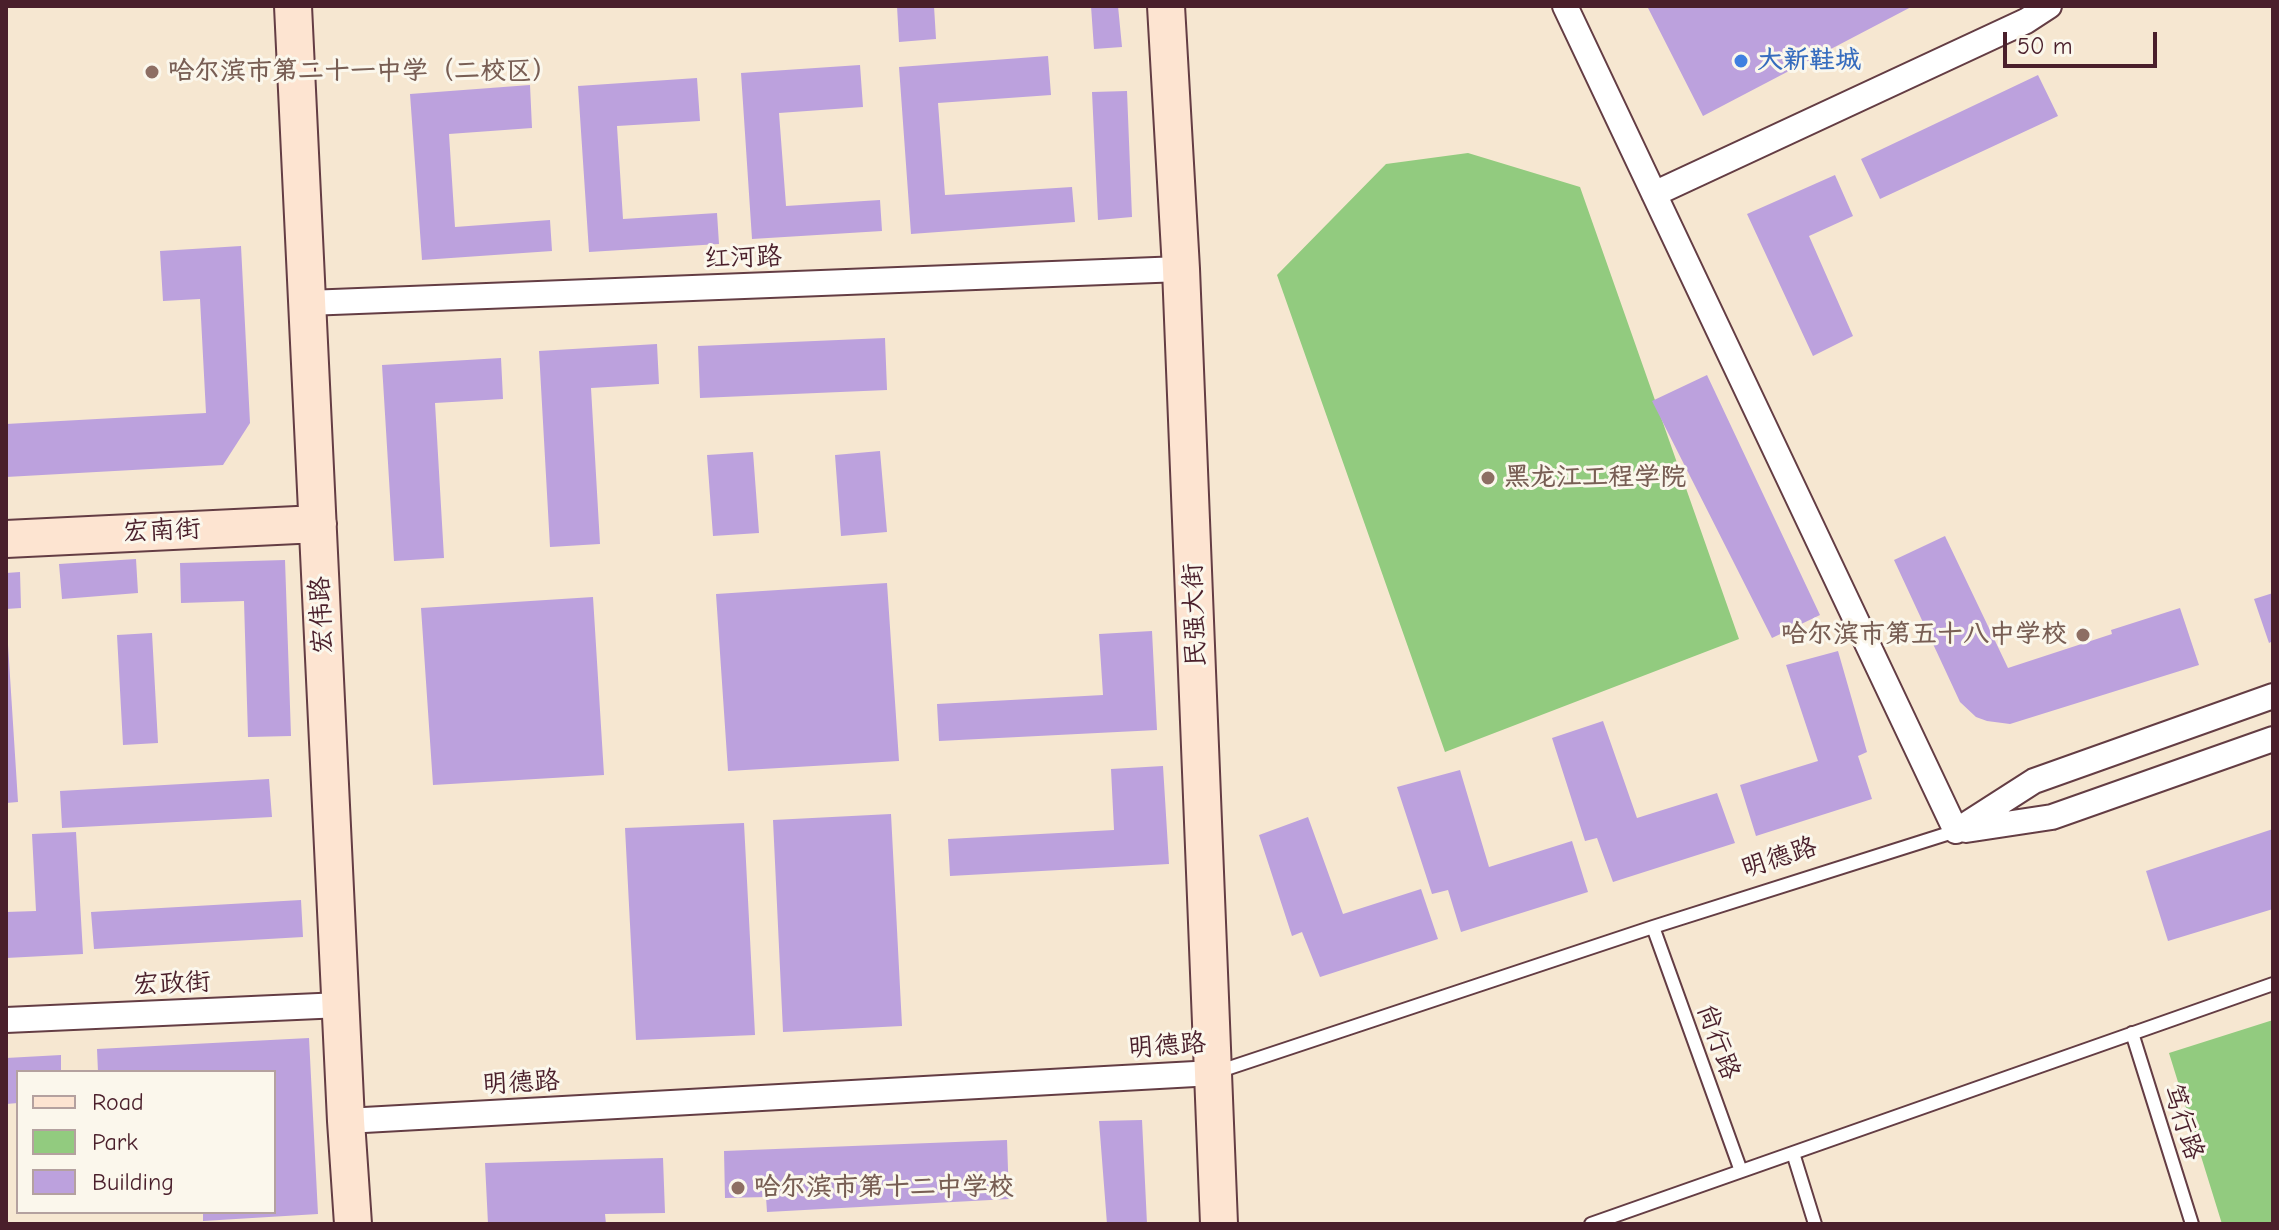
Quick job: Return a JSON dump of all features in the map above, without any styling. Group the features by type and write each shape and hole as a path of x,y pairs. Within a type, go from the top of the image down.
{"street":[{"name":"宏伟路","path":"293,6 353,1224"},
{"name":"民强大街","path":"1166,6 1181,269 1219,1224"},
{"path":"1565,6 1956,831"},
{"path":"1654,194 2026,21 2049,6"},
{"name":"红河路","path":"307,303 1181,269"},
{"name":"宏南街","path":"6,539 318,524"},
{"name":"明德路","path":"1956,831 2034,781 2273,696"},
{"name":"明德路","path":"1956,831 2052,817 2273,739"},
{"name":"宏政街","path":"6,1020 341,1005"},
{"name":"明德路","path":"346,1121 1213,1073"}],"lane":[{"name":"明德路","path":"1213,1073 1653,927 1956,831"},
{"name":"尚行路","path":"1653,927 1741,1171"},
{"path":"1591,1224 2273,984"},
{"name":"笃行路","path":"2132,1033 2192,1224"},
{"path":"1793,1153 1815,1224"}],"green space":[{"path":"1468,153 1580,187 1739,639 1445,752 1277,275 1386,164"},
{"path":"2273,1020 2273,1224 2222,1224 2169,1053"}],"building":[{"path":"897,6 934,6 936,39 899,42"},
{"path":"1091,6 1118,6 1122,47 1094,49"},
{"name":"大新鞋城","path":"1647,6 1913,6 1703,116"},
{"path":"1048,56 1051,95 938,103 945,195 1072,187 1075,222 911,234 899,67"},
{"path":"860,65 863,107 779,113 786,206 880,200 882,231 752,239 741,73"},
{"path":"2038,75 2058,116 1880,199 1861,159"},
{"path":"697,78 700,121 617,126 623,219 717,213 719,244 589,252 578,86"},
{"path":"530,85 532,128 449,134 455,227 550,220 552,251 422,260 410,94"},
{"path":"1127,91 1132,217 1098,220 1092,92"},
{"path":"1835,175 1853,216 1809,236 1853,336 1813,356 1747,214"},
{"path":"241,246 250,423 223,465 6,477 6,424 206,413 200,299 163,301 160,251"},
{"path":"885,338 887,390 700,398 698,346"},
{"path":"657,344 659,384 591,388 600,544 550,547 539,351"},
{"path":"501,358 503,399 435,403 444,558 394,561 382,365"},
{"path":"1707,375 1820,615 1772,638 1652,401"},
{"path":"880,451 887,532 841,536 835,455"},
{"path":"753,452 759,533 713,536 707,455"},
{"path":"1945,536 2008,668 2180,608 2199,665 2010,724 1976,717 1960,702 1894,560"},
{"path":"136,559 138,593 62,599 59,564"},
{"path":"285,560 291,736 248,737 244,601 181,603 180,563"},
{"path":"20,572 21,608 6,609 6,573"},
{"path":"887,583 899,761 728,771 716,594"},
{"path":"2273,593 2273,641 2269,643 2254,599"},
{"path":"593,597 604,775 433,785 421,608"},
{"path":"1152,631 1157,730 939,741 937,704 1103,695 1099,634"},
{"path":"152,633 158,743 123,745 117,635"},
{"path":"6,646 18,802 6,803"},
{"path":"1838,651 1867,752 1858,756 1872,799 1756,836 1740,785 1818,761 1786,665"},
{"path":"1603,721 1637,818 1717,793 1735,843 1613,882 1597,838 1585,841 1552,738"},
{"path":"1163,766 1169,864 950,876 948,839 1114,830 1111,769"},
{"path":"1460,770 1489,867 1572,841 1588,892 1461,932 1448,890 1432,894 1397,787"},
{"path":"269,779 272,817 62,828 60,791"},
{"path":"891,814 902,1026 783,1032 773,820"},
{"path":"1308,817 1343,914 1421,889 1438,939 1320,977 1302,932 1292,936 1259,835"},
{"path":"744,823 755,1035 636,1040 625,828"},
{"path":"2273,829 2273,909 2168,941 2146,871"},
{"path":"76,832 83,954 6,958 6,912 36,911 32,834"},
{"path":"301,900 303,937 94,949 91,912"},
{"path":"309,1038 318,1214 203,1221 203,1214 276,1214 276,1070 98,1070 97,1049"},
{"path":"61,1055 61,1070 16,1070 16,1103 6,1104 6,1058"},
{"path":"1142,1120 1147,1224 1107,1224 1099,1121"},
{"path":"1007,1140 1009,1199 767,1212 766,1197 725,1198 724,1151"},
{"path":"663,1158 665,1213 605,1214 606,1224 488,1224 485,1163"}],"place":[{"name":"大新鞋城","path":"1741,61"},
{"name":"哈尔滨市第二十一中学（二校区）","path":"152,72"},
{"name":"黑龙江工程学院","path":"1488,478"},
{"name":"哈尔滨市第五十八中学校","path":"2083,635"},
{"name":"哈尔滨市第十二中学校","path":"738,1188"}]}
